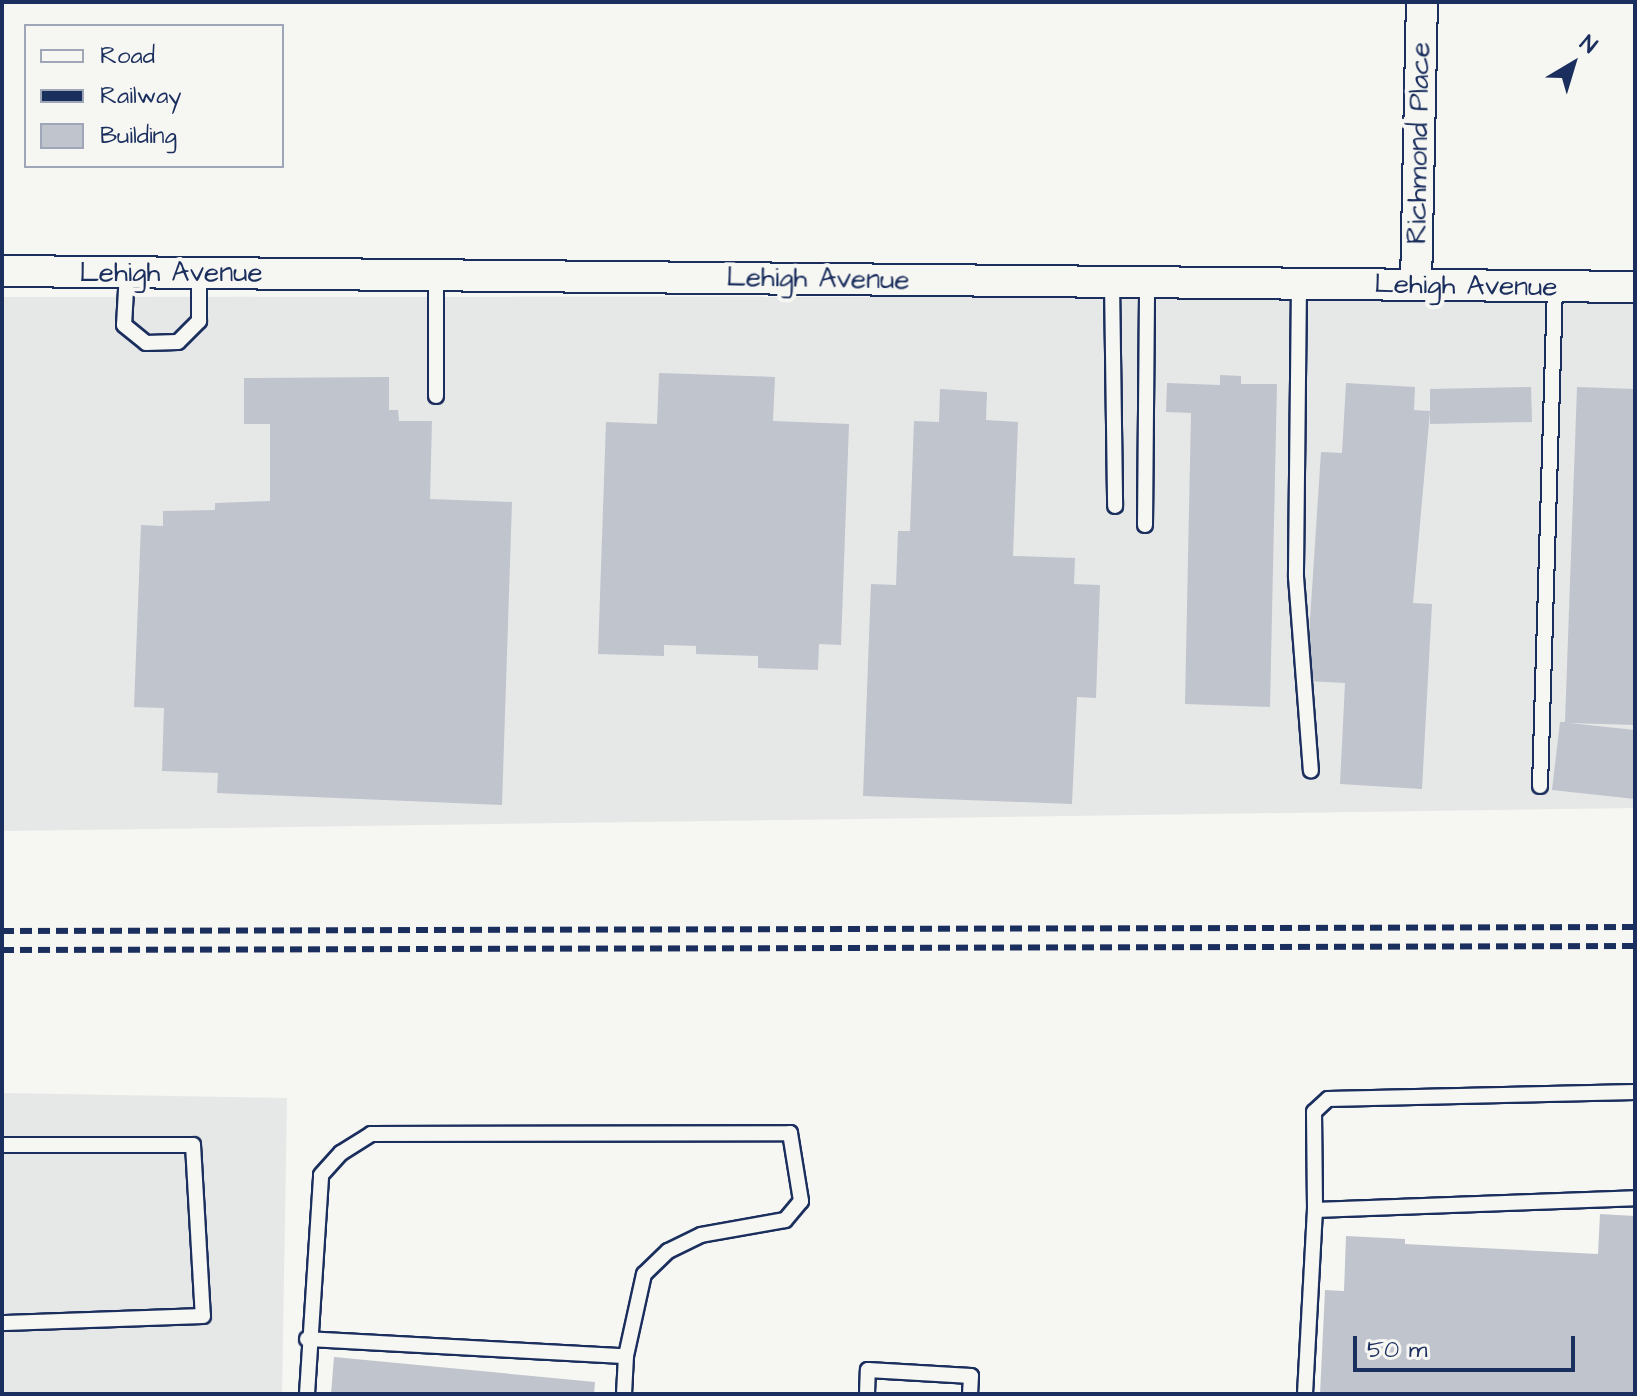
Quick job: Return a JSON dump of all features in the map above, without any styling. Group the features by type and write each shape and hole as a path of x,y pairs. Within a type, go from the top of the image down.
{"street":[{"name":"Richmond Place","path":"1416,285 1422,2"},
{"name":"Lehigh Avenue","path":"2,271 1635,287"}],"lane":[{"path":"127,272 124,325 146,343 178,342 199,321 199,272"},
{"path":"436,275 436,396"},
{"path":"1112,282 1115,506"},
{"path":"1145,525 1147,282"},
{"path":"1299,284 1296,577 1311,770"},
{"path":"1540,786 1555,286"},
{"path":"1305,1394 1315,1210 1314,1112 1328,1099 1635,1092"},
{"path":"307,1394 307,1339 321,1175 341,1153 371,1134 790,1133 801,1201 785,1220 701,1235 668,1251 644,1274 626,1356 624,1394"},
{"path":"2,1145 193,1145 203,1316 2,1323"},
{"path":"1315,1210 1635,1198"},
{"path":"307,1339 626,1356"},
{"path":"867,1394 868,1370 971,1376 970,1394"}],"shaded area":[{"path":"1635,296 1635,808 2,831 2,297"},
{"path":"2,1093 287,1098 282,1394 2,1394"}],"building":[{"path":"659,373 775,377 773,421 849,424 841,645 819,644 818,670 758,668 758,656 696,654 696,646 664,645 664,656 598,654 606,422 657,424"},
{"path":"1220,375 1241,376 1241,384 1277,384 1270,707 1185,704 1191,413 1166,412 1167,383 1220,385"},
{"path":"389,377 389,410 398,410 399,421 432,421 430,499 512,502 502,805 217,793 218,773 162,771 164,708 134,707 141,525 163,526 163,511 215,510 215,503 270,501 270,424 244,424 244,378"},
{"path":"1346,383 1415,387 1414,410 1430,411 1413,603 1432,604 1422,789 1340,784 1345,683 1306,681 1321,452 1342,453"},
{"path":"1531,387 1532,422 1430,424 1430,389"},
{"path":"1577,387 1635,389 1634,725 1569,723 1635,730 1635,799 1552,790 1560,722 1565,722"},
{"path":"940,389 987,392 986,420 1018,422 1013,556 1075,558 1074,584 1100,585 1096,698 1077,697 1072,804 863,796 871,584 896,585 898,531 910,531 914,421 939,422"},
{"path":"1600,1214 1635,1216 1635,1394 1320,1394 1325,1290 1344,1291 1346,1236 1405,1239 1405,1244 1598,1254"},
{"path":"334,1357 595,1382 594,1394 331,1394"}],"railway":[{"path":"2,931 1635,927"},
{"path":"2,950 1635,946"}]}
